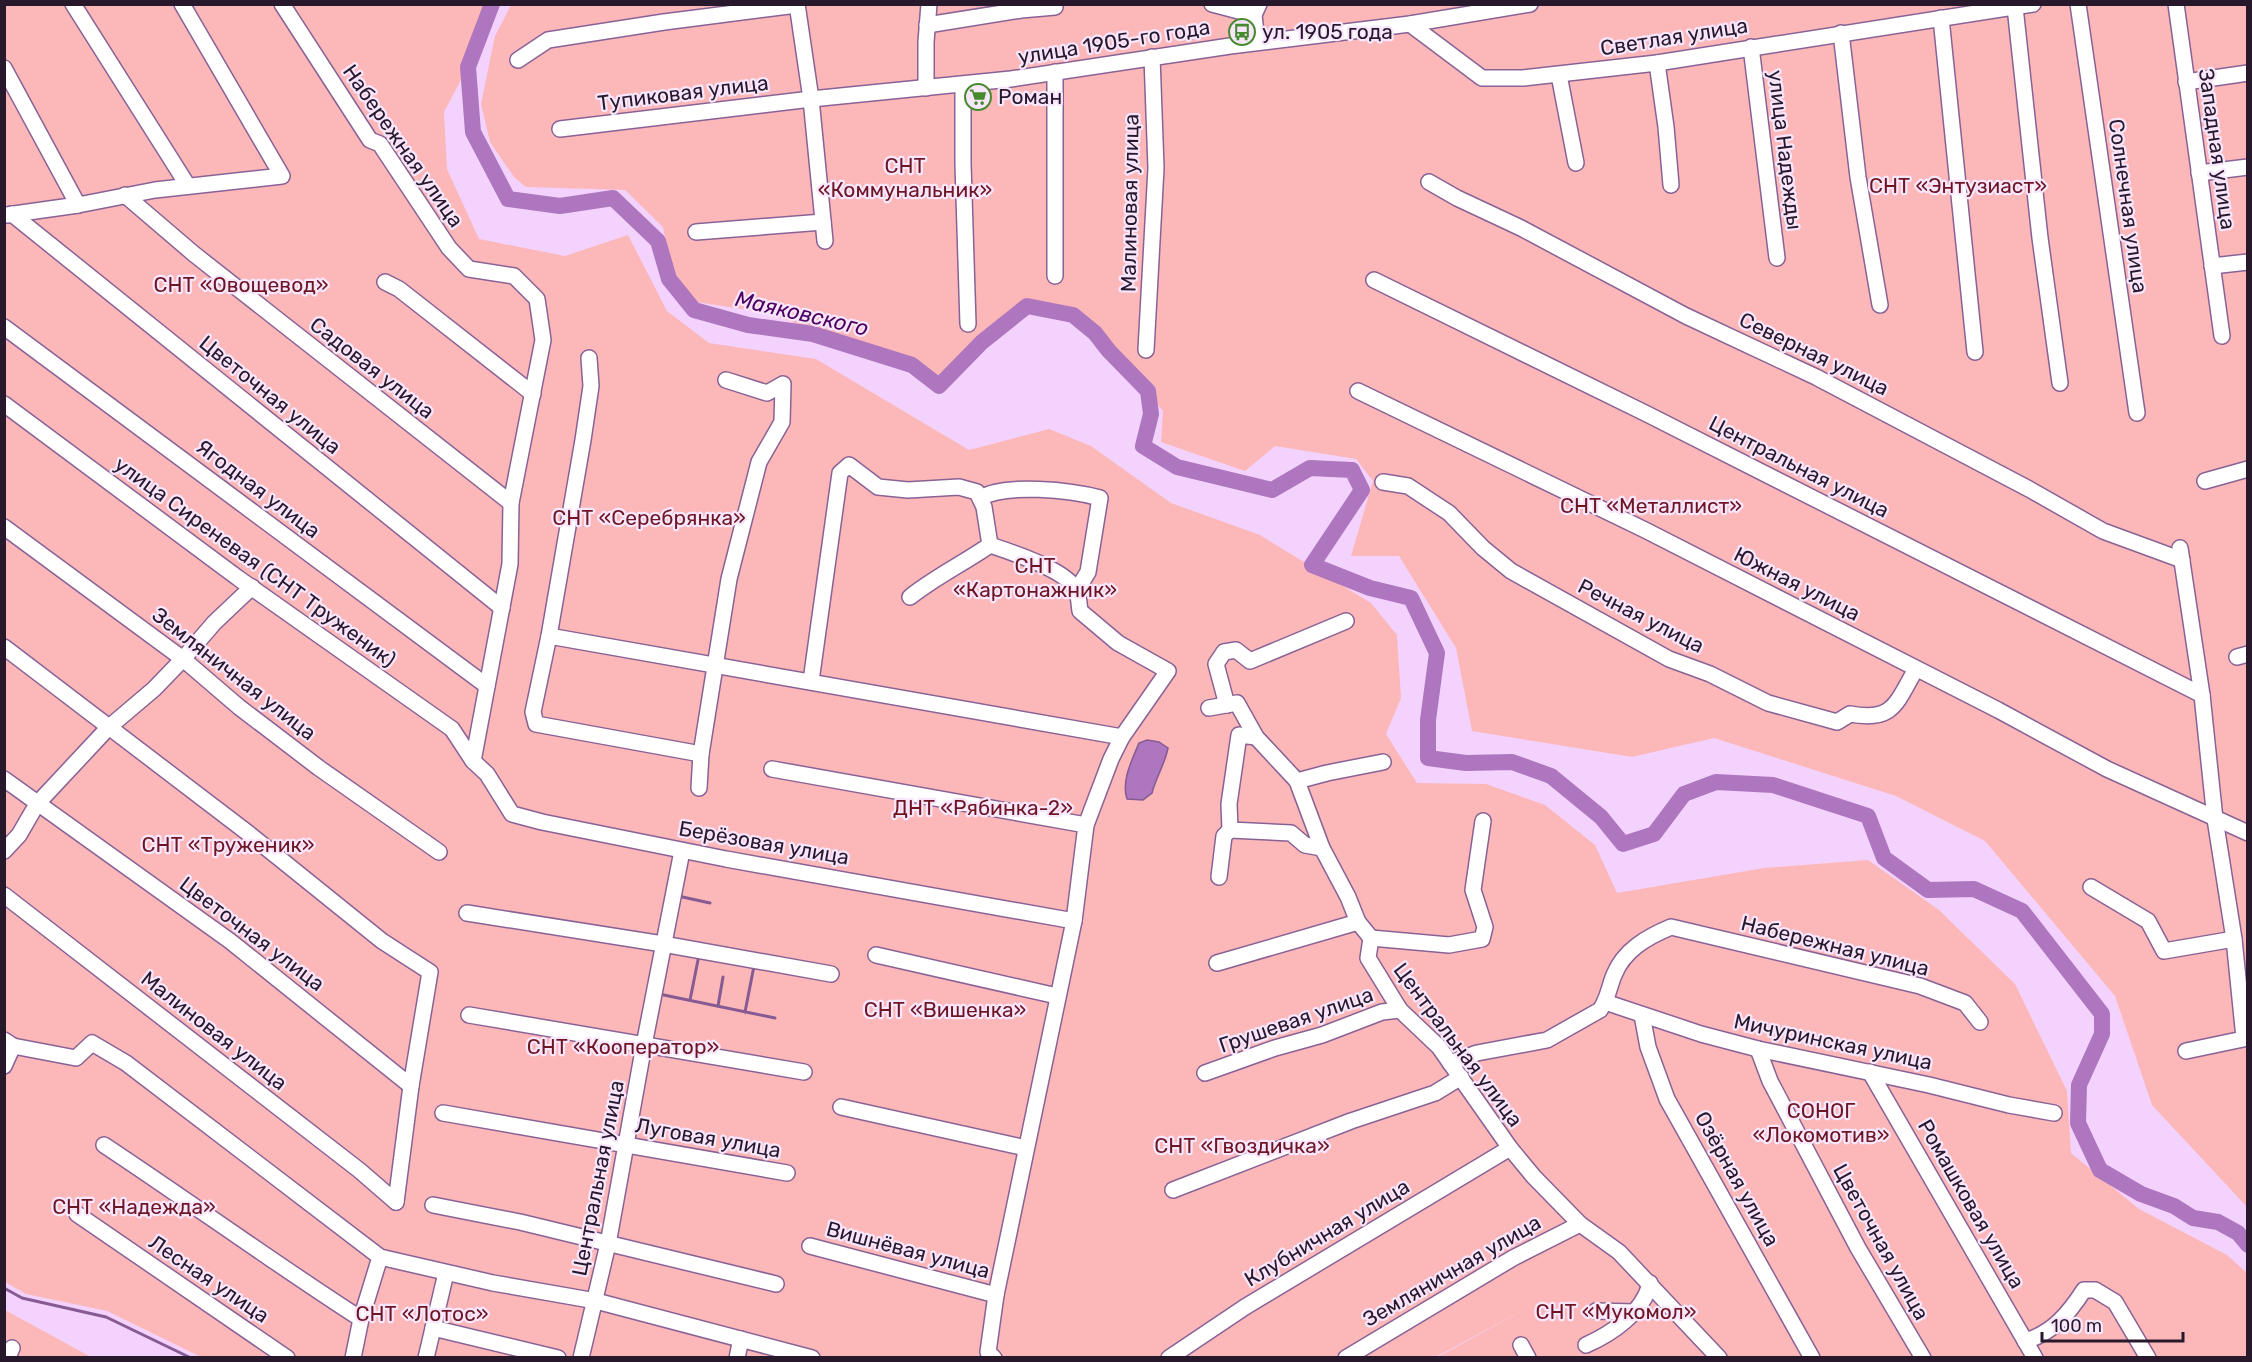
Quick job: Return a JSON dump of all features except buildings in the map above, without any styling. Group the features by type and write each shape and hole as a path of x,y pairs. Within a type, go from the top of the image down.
{"street":[{"path":"73,4 188,186"},
{"path":"8,214 78,205 125,195 188,186 282,176 182,4"},
{"name":"Набережная улица","path":"282,4 370,140 380,144 449,248 469,270 514,276 537,299 543,340 533,394"},
{"path":"926,88 929,4"},
{"path":"1212,4 1256,10 1257,42"},
{"name":"Светлая улица","path":"1410,24 1482,78 1523,78 1657,63 1751,46 2033,4"},
{"name":"Солнечная улица","path":"2078,4 2137,413"},
{"name":"Западная улица","path":"2176,4 2222,336"},
{"path":"518,60 548,40 797,5 811,99 825,241"},
{"name":"улица 1905-го года","path":"811,99 963,85 1257,42 1410,24 1525,5"},
{"path":"927,25 1055,7"},
{"path":"2015,8 2040,238 2060,383"},
{"path":"1941,18 1975,352"},
{"path":"1841,33 1858,177 1880,305"},
{"name":"улица Надежды","path":"1751,46 1777,258"},
{"name":"Малиновая улица","path":"1146,350 1156,168 1152,57"},
{"path":"1657,63 1671,184"},
{"path":"4,68 78,205"},
{"path":"1055,72 1055,276"},
{"path":"2186,82 2247,73"},
{"path":"1559,75 1576,163"},
{"path":"963,85 968,324"},
{"name":"Тупиковая улица","path":"560,129 811,99"},
{"path":"2199,173 2247,167"},
{"name":"Северная улица","path":"1429,182 1686,316 1816,376 2103,531 2181,554 2202,695"},
{"name":"Садовая улица","path":"125,195 194,254 511,503"},
{"name":"Цветочная улица","path":"8,214 502,608"},
{"path":"696,232 823,222"},
{"path":"2212,266 2247,262"},
{"name":"Центральная улица","path":"1374,280 1647,414 2202,695"},
{"path":"384,282 399,290 533,394 511,503 510,564 472,761"},
{"name":"Ягодная улица","path":"4,327 487,686"},
{"path":"589,358 591,386 549,636 533,712 536,724 701,754"},
{"path":"699,788 701,754 729,579 759,462 782,422 783,384 767,393 726,380"},
{"name":"Южная улица","path":"1358,391 1645,530 2107,769 2215,819"},
{"name":"улица Сиреневая (СНТ Труженик)","path":"4,404 252,587 452,729 472,761"},
{"path":"811,681 840,473 849,465 878,487 908,490 959,487 977,492 984,507 990,545"},
{"path":"2205,482 2247,469"},
{"name":"Речная улица","path":"1383,482 1408,486 1449,513 1483,548 1511,571 1669,659 1710,674 1768,703 1837,722 1850,714 1869,717 1885,713 1896,703 1916,669"},
{"path":"980,498 991,492 1016,489 1088,494 1100,498 1088,572 1077,590"},
{"name":"Земляничная улица","path":"4,527 183,659 239,707 319,768 439,852"},
{"path":"990,545 1033,560 1063,577 1077,590 1080,611 1118,643 1168,671 1122,737 1111,759 1086,825 1074,921 996,1294 988,1352 994,1358"},
{"path":"910,597 928,583 990,545"},
{"path":"4,851 19,835 37,804 108,728 154,689 214,623 252,587"},
{"path":"1227,705 1216,664 1224,652 1236,650 1250,661 1346,621"},
{"path":"549,636 1122,737"},
{"path":"4,647 248,833 382,941 430,972 411,1086"},
{"path":"2186,1051 2246,1038 2234,939 2215,819 2202,695"},
{"path":"1209,708 1238,703 1256,737 1297,781 1322,848 1348,897 1358,922 1371,938 1449,945 1482,939 1485,927 1473,890 1483,821"},
{"path":"1219,877 1224,836 1230,830 1229,804 1239,735 1256,737"},
{"name":"Берёзовая улица","path":"472,761 487,774 512,814 542,822 682,850 1074,921"},
{"path":"1297,781 1327,772 1383,762"},
{"path":"772,769 1086,825"},
{"name":"Цветочная улица","path":"4,779 230,941 411,1086"},
{"path":"2215,819 2247,833"},
{"path":"1230,830 1291,833 1305,845 1322,848"},
{"name":"Центральная улица","path":"581,1358 608,1244 682,850"},
{"path":"2091,887 2148,921 2164,951 2234,939"},
{"name":"Малиновая улица","path":"4,895 359,1170 396,1202 411,1086"},
{"path":"467,913 663,944 831,974"},
{"path":"1216,963 1358,922"},
{"name":"Набережная улица","path":"1605,1002 1621,958 1649,936 1671,927 1920,986 1965,1003 1980,1022"},
{"name":"Центральная улица","path":"1371,938 1368,958 1400,1010 1439,1047 1510,1148 1534,1177 1580,1224 1619,1252 1719,1358"},
{"path":"876,955 1057,996"},
{"path":"1450,1063 1477,1053 1546,1040 1600,1010 1605,1002"},
{"name":"Мичуринская улица","path":"1605,1002 1701,1034 1758,1049 2054,1113"},
{"name":"Грушевая улица","path":"1205,1073 1275,1048 1322,1035 1383,1012 1400,1010"},
{"path":"469,1015 804,1072"},
{"name":"Озёрная улица","path":"1642,1015 1648,1047 1667,1099 1812,1358"},
{"path":"4,1066 9,1043 76,1058 92,1042 126,1063 380,1257 446,1273 596,1301 812,1358"},
{"name":"Цветочная улица","path":"1758,1049 1770,1081 1858,1248 1923,1358"},
{"name":"Ромашковая улица","path":"1870,1072 2035,1358"},
{"path":"1173,1190 1351,1120 1435,1093 1461,1077"},
{"path":"841,1107 1026,1148"},
{"name":"Луговая улица","path":"443,1113 787,1173"},
{"path":"104,1145 195,1205 291,1274 361,1319"},
{"name":"Клубничная улица","path":"1168,1358 1254,1301 1510,1148"},
{"path":"433,1206 520,1222 776,1284"},
{"name":"Лесная улица","path":"77,1214 287,1358"},
{"name":"Земляничная улица","path":"1346,1358 1513,1258 1580,1224"},
{"name":"Вишнёвая улица","path":"810,1246 996,1294"},
{"path":"353,1358 361,1319 380,1257"},
{"path":"426,1358 446,1273"},
{"path":"1586,1345 1603,1338 1633,1312 1647,1296 1650,1283"},
{"path":"2025,1341 2037,1338 2065,1318 2084,1290 2095,1290 2115,1302 2148,1358"},
{"path":"1596,1311 1633,1312"},
{"path":"433,1328 558,1358"},
{"path":"736,1358 741,1339"}],"green space":[{"path":"489,4 483,28 463,76 444,112 447,169 479,239 565,256 628,235 667,311 709,343 816,359 969,450 1049,429 1091,446 1171,503 1260,535 1371,603 1397,635 1401,698 1386,734 1417,783 1486,784 1545,805 1595,845 1617,893 1764,868 1868,860 1939,910 2015,984 2067,1091 2071,1153 2139,1209 2227,1255 2247,1273 2248,1357 1438,1357 1536,1303 1434,1358 203,1358 107,1311 26,1294 5,1282 5,5"},
{"path":"511,5 2247,5 2247,1207 2152,1105 2115,996 1985,841 1896,796 1714,738 1632,757 1472,731 1456,648 1399,556 1351,556 1373,481 1356,459 1275,446 1245,471 1161,442 1163,411 1096,333 1073,315 1027,306 939,386 909,364 767,313 696,302 671,268 663,227 625,190 526,187 514,177 490,142 481,104 495,36"},
{"path":"5,1310 91,1357 5,1357"}],"shaded area":[{"path":"1147,740 1159,742 1168,748 1165,760 1152,793 1143,800 1127,799 1125,785 1131,763 1139,743"}],"waterway":[{"name":"Маяковского","path":"492,4 468,67 473,132 508,199 560,206 613,198 658,241 669,279 694,310 748,325 813,334 912,365 939,386 982,342 1027,306 1073,315 1095,333 1109,351 1148,391 1151,414 1143,446 1177,467 1272,490 1310,468 1352,470 1362,490 1312,565 1370,588 1411,598 1437,653 1428,720 1428,758 1466,763 1512,762 1551,776 1601,817 1623,844 1654,834 1684,794 1716,782 1773,785 1868,816 1884,858 1928,890 1974,889 2022,911 2102,1014 2102,1034 2079,1085 2078,1123 2100,1170 2141,1194 2174,1206 2193,1218 2218,1222 2238,1233 2248,1245"},
{"path":"678,896 710,903"},
{"path":"690,1000 699,955"},
{"path":"745,1012 754,966"},
{"path":"718,1006 723,977"},
{"path":"659,994 775,1018"},
{"path":"4,1288 22,1298 106,1317 191,1358"}],"place":[{"name":"ул. 1905 года","path":"1242,32"},
{"name":"Роман","path":"978,97"}],"park label":[{"name":"СНТ «Коммунальник»","path":"905,178"},
{"name":"СНТ «Энтузиаст»","path":"1958,186"},
{"name":"СНТ «Овощевод»","path":"241,285"},
{"name":"СНТ «Металлист»","path":"1651,506"},
{"name":"СНТ «Серебрянка»","path":"649,518"},
{"name":"СНТ «Картонажник»","path":"1035,578"},
{"name":"ДНТ «Рябинка-2»","path":"983,808"},
{"name":"СНТ «Труженик»","path":"228,845"},
{"name":"СНТ «Вишенка»","path":"945,1010"},
{"name":"СНТ «Кооператор»","path":"623,1047"},
{"name":"СОНОГ «Локомотив»","path":"1821,1123"},
{"name":"СНТ «Гвоздичка»","path":"1242,1146"},
{"name":"СНТ «Надежда»","path":"134,1207"},
{"name":"СНТ «Мукомол»","path":"1616,1312"},
{"name":"СНТ «Лотос»","path":"422,1314"}]}
